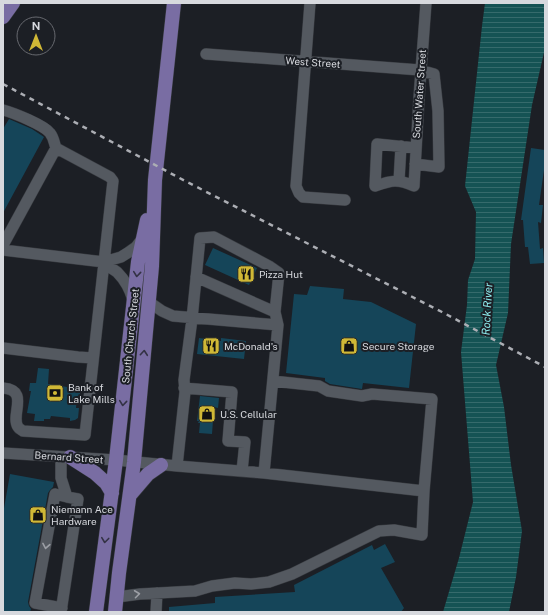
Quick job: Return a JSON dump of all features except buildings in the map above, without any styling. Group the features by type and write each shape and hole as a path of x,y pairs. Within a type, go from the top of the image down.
{"main road":[{"path":"3,17 13,3"},
{"name":"South Church Street","path":"115,612 134,462 152,266 155,180 174,3"},
{"name":"South Church Street","path":"96,612 116,460 138,262 155,180"},
{"path":"66,457 95,473 106,484 112,493"},
{"path":"130,495 148,474 161,465"}],"street":[{"path":"310,3 296,186 299,193 303,197 345,200"},
{"name":"South Water Street","path":"399,181 414,186 420,70 426,3"},
{"name":"West Street","path":"206,54 420,70"},
{"path":"415,164 439,167 438,111 434,74 420,70"},
{"path":"3,110 40,125 49,132 53,138 56,148 110,177 113,182 85,435 23,431 17,424 18,400 16,394 12,390 3,388"},
{"path":"401,146 399,181 386,182 375,186 377,144 401,146 416,148"},
{"path":"3,245 56,148"},
{"path":"177,466 184,380 200,238 214,237 269,266 279,273 275,312 278,326 264,473"},
{"path":"3,250 104,262 116,259 128,253 136,247 143,238"},
{"path":"104,262 125,282 129,288 134,304"},
{"path":"196,277 275,312"},
{"path":"149,302 162,311 173,316 278,326"},
{"path":"3,348 78,358 93,358"},
{"path":"117,597 140,594 195,591 212,586 235,583 251,584 269,582 292,574 379,531 394,530 422,535 424,491 432,399 372,394 362,396 328,391 319,386 273,381"},
{"path":"184,388 232,392 228,441 245,442 242,471"},
{"name":"Bernard Street","path":"3,453 116,460 242,471 424,491"},
{"path":"66,457 60,478 72,498 62,610 35,603 55,494 72,498"},
{"path":"156,612 157,593"}],"water":[{"name":"Rock River","path":"485,3 545,3 545,48 532,105 511,244 508,313 496,365 504,407 511,465 522,531 516,577 509,612 443,612 459,558 473,502 461,352 467,305 468,280 475,259 476,212 465,186"}],"railway":[{"path":"3,84 187,182 442,312 545,367"}],"place":[{"name":"Pizza Hut","path":"246,274"},
{"name":"McDonald's","path":"211,346"},
{"name":"Secure Storage","path":"349,346"},
{"name":"Bank of Lake Mills","path":"55,393"},
{"name":"U.S. Cellular","path":"207,414"},
{"name":"Niemann Ace Hardware","path":"38,515"}]}
